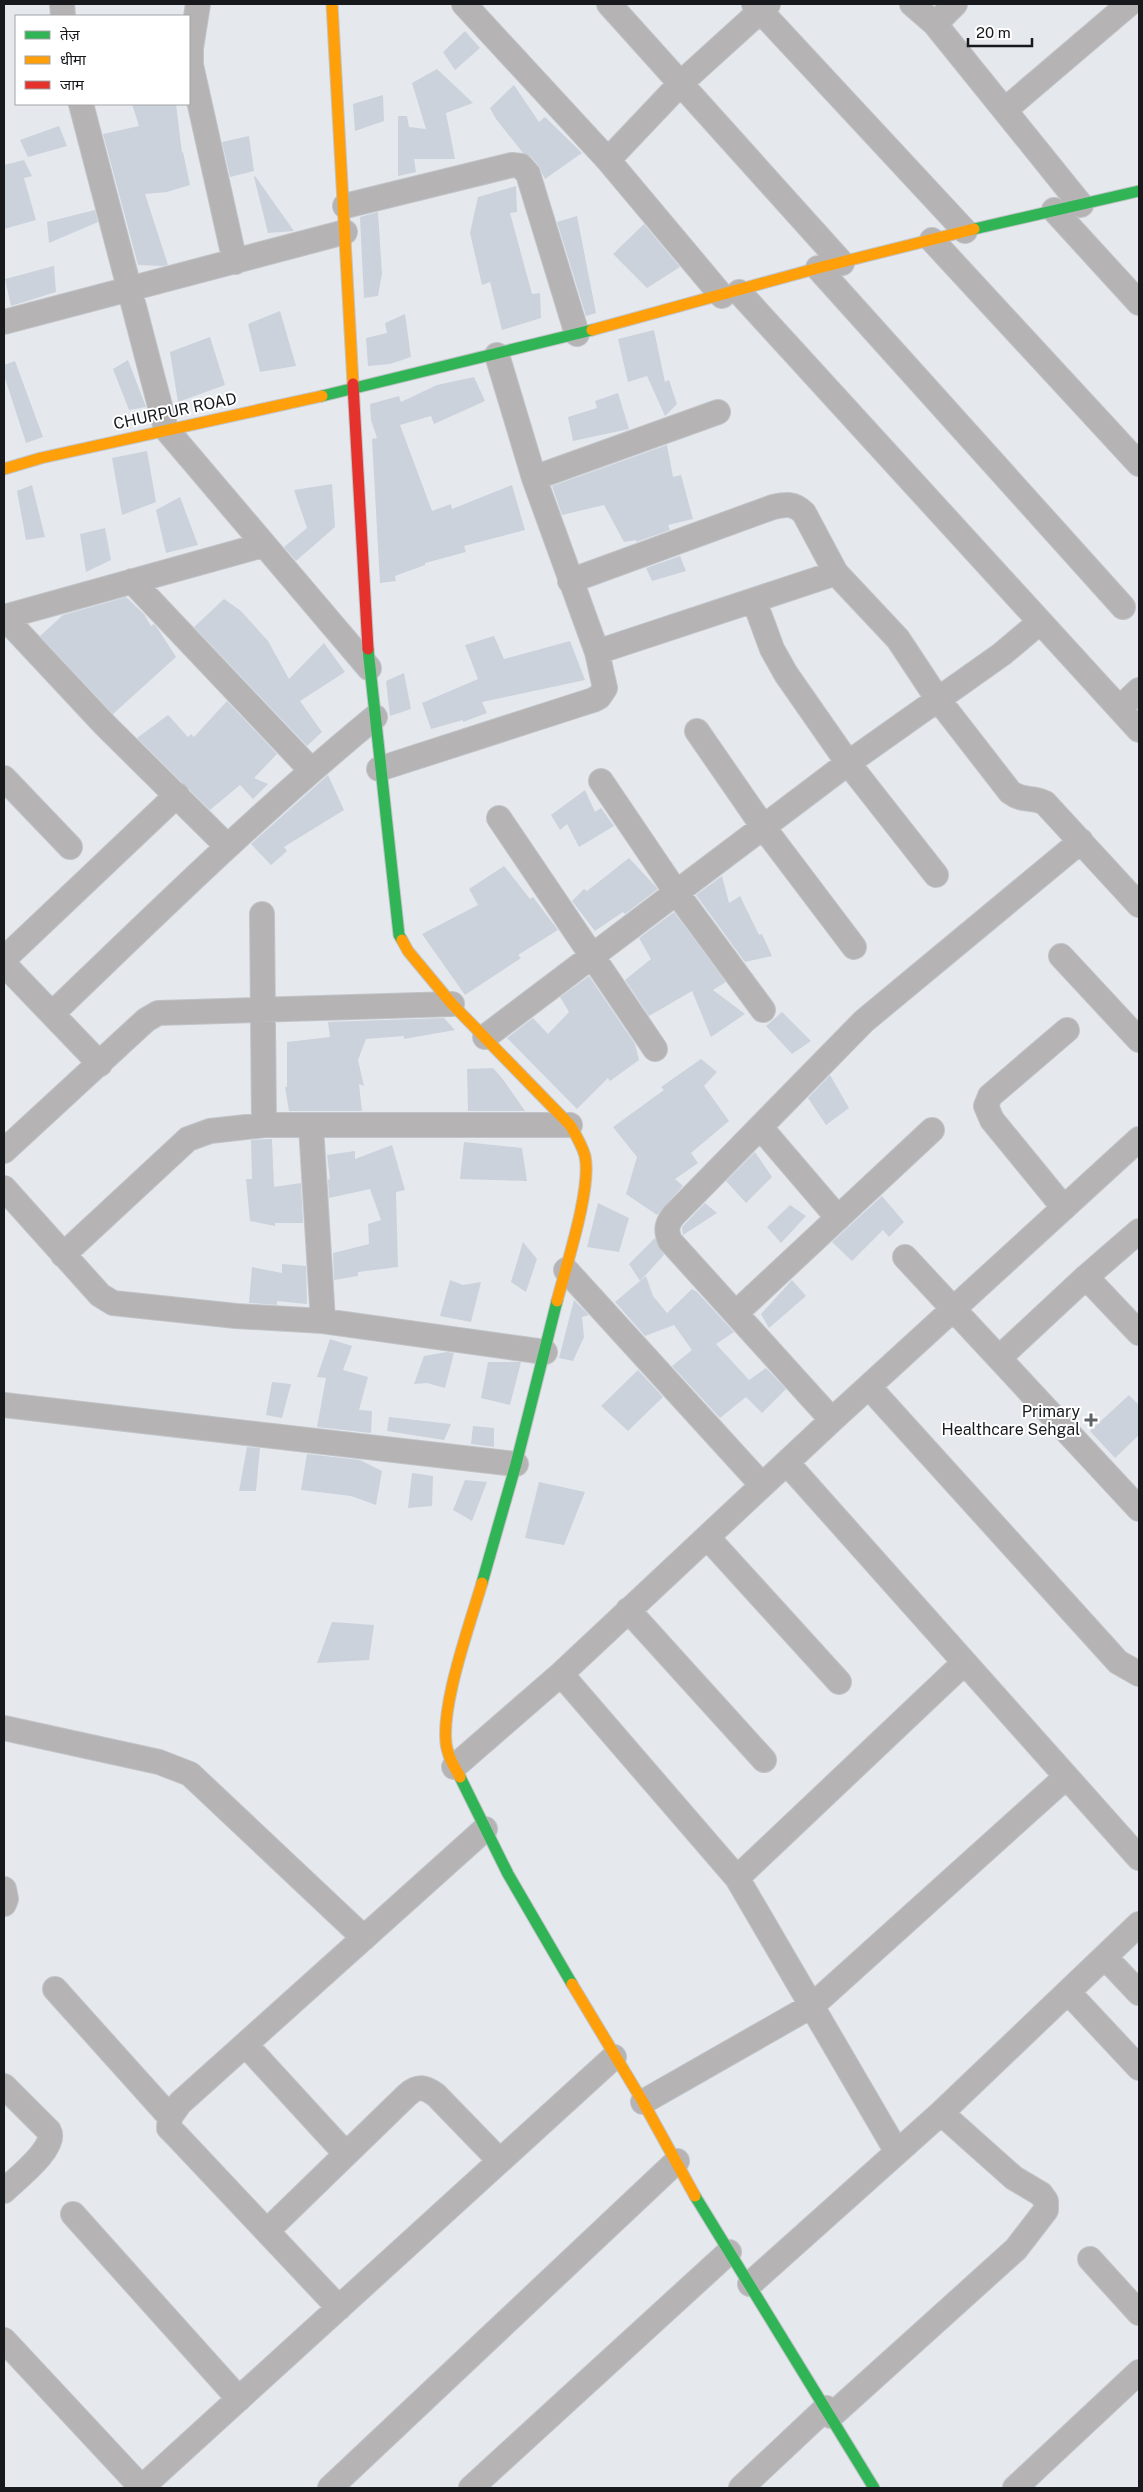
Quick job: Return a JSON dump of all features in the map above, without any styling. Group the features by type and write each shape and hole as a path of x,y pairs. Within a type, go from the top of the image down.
{"street":[{"path":"198,4 191,48 191,65 235,262"},
{"path":"332,4 345,206 369,668 399,935 408,952 452,1004 570,1125 588,1161 588,1173 566,1270 516,1464 445,1720 448,1751 454,1767 508,1874 614,2057 643,2102 702,2208 874,2488"},
{"path":"464,4 731,294 1040,622 1139,730"},
{"path":"609,4 842,263"},
{"path":"912,4 935,24 1006,109 1081,206"},
{"path":"935,24 955,4"},
{"path":"1006,109 1129,4"},
{"path":"608,160 681,83 761,6 965,231"},
{"path":"81,105 128,290 166,429 369,668"},
{"path":"345,206 512,165 521,166 528,174 577,334"},
{"name":"CHURPUR ROAD","path":"4,469 166,429 354,389 497,355 731,294 818,268 1054,210 1138,193"},
{"path":"1054,210 1139,303"},
{"path":"4,322 345,232"},
{"path":"932,240 1139,464"},
{"path":"818,268 1123,607"},
{"path":"379,769 599,696 605,688 597,652 534,478 497,355"},
{"path":"534,478 718,412"},
{"path":"570,581 773,507 792,504 804,513 836,573 898,639 937,698 1010,792 1021,799 1035,799 1045,803 1139,905"},
{"path":"227,846 105,725 4,617 263,545"},
{"path":"597,652 836,573"},
{"path":"132,581 311,770"},
{"path":"754,600 772,649 786,674 848,763 936,875"},
{"path":"486,1037 848,763 937,698 1002,654 1040,622"},
{"path":"1120,708 1139,690"},
{"path":"52,1014 227,846 311,770 375,718"},
{"path":"697,731 764,828 854,947"},
{"path":"4,778 70,847"},
{"path":"601,781 676,892 763,1010"},
{"path":"4,960 177,795"},
{"path":"499,818 655,1049"},
{"path":"832,1420 670,1241 666,1232 667,1224 864,1022 1081,841"},
{"path":"262,914 264,1125"},
{"path":"1061,956 1139,1040"},
{"path":"4,964 100,1064"},
{"path":"4,1151 146,1020 158,1013 452,1004"},
{"path":"1064,1208 992,1120 986,1106 990,1096 1067,1030"},
{"path":"63,1256 188,1139 210,1130 264,1125 311,1126 421,1123 570,1125"},
{"path":"311,1126 323,1321"},
{"path":"761,1128 838,1218"},
{"path":"736,1314 932,1130"},
{"path":"454,1767 561,1674 832,1420 1139,1139"},
{"path":"4,1188 100,1296 113,1303 236,1316 323,1321 545,1352"},
{"path":"999,1358 1086,1277 1139,1232"},
{"path":"905,1256 1139,1509"},
{"path":"566,1270 762,1486"},
{"path":"1086,1277 1139,1333"},
{"path":"869,1387 1118,1662 1139,1674"},
{"path":"4,1405 516,1464"},
{"path":"787,1463 1139,1858"},
{"path":"706,1537 839,1682"},
{"path":"628,1610 764,1760"},
{"path":"737,1878 964,1663"},
{"path":"561,1674 737,1878 813,2005 897,2152"},
{"path":"4,1728 159,1762 190,1774 364,1938"},
{"path":"643,2102 813,2005 1066,1777"},
{"path":"339,2308 169,2128 170,2117 180,2103 486,1829"},
{"path":"4,1889 6,1899 4,1904"},
{"path":"750,2284 941,2113 1105,1956 1137,1929"},
{"path":"1105,1956 1139,1993"},
{"path":"55,1989 170,2117"},
{"path":"1068,1992 1139,2068"},
{"path":"246,2045 346,2154"},
{"path":"4,2340 142,2488 614,2057"},
{"path":"4,2086 49,2131 51,2140 47,2149 4,2191"},
{"path":"267,2231 407,2095 420,2087 427,2088 436,2095 500,2161"},
{"path":"741,2488 1016,2249 1046,2210 1046,2201 1041,2194 1014,2178 941,2113"},
{"path":"330,2488 677,2162"},
{"path":"73,2214 239,2399"},
{"path":"471,2488 729,2252"},
{"path":"1090,2259 1139,2313"},
{"path":"1015,2488 1139,2372"}],"building":[{"path":"465,31 480,48 455,70 443,52"},
{"path":"437,69 473,103 446,113 455,159 414,159 416,172 398,176 398,116 407,116 409,127 426,129 412,83"},
{"path":"514,85 539,122 545,117 582,153 545,179 538,165 531,157 523,153 496,119 490,108"},
{"path":"383,95 384,121 355,131 353,104"},
{"path":"132,105 176,105 182,153 190,185 167,192 145,194 168,265 163,266 138,265 103,134 139,126"},
{"path":"59,126 67,146 28,157 20,140"},
{"path":"249,136 254,171 230,177 222,142"},
{"path":"24,160 32,176 24,178 36,220 4,229 4,165"},
{"path":"255,176 294,231 268,233"},
{"path":"516,186 517,212 510,213 532,294 540,293 541,318 502,330 490,282 482,285 470,233 478,197"},
{"path":"95,210 98,222 49,243 47,222"},
{"path":"378,212 382,274 378,296 364,298 360,217"},
{"path":"577,216 596,313 586,316 557,222"},
{"path":"644,224 680,267 647,288 613,254"},
{"path":"54,266 56,292 11,306 5,279"},
{"path":"280,311 296,366 260,372 248,324"},
{"path":"405,314 411,357 390,364 368,366 366,338 387,333 385,323"},
{"path":"654,330 665,382 669,380 677,404 665,416 647,376 628,382 618,339"},
{"path":"210,337 225,385 178,402 170,352"},
{"path":"128,360 146,407 129,410 113,369"},
{"path":"15,361 43,437 26,443 4,375 4,365"},
{"path":"474,377 485,401 434,424 431,416 400,425 432,511 451,504 452,509 512,485 525,530 464,546 466,552 425,563 425,565 395,576 396,581 380,583 372,439 377,438 371,420 370,404 399,396 401,402 437,385"},
{"path":"618,393 629,429 573,441 568,417 597,408 595,401"},
{"path":"667,445 673,477 681,475 693,519 668,525 670,530 636,542 636,540 624,542 604,505 562,515 552,486"},
{"path":"147,451 156,502 122,515 112,458"},
{"path":"332,484 335,527 296,561 284,547 307,528 294,490"},
{"path":"32,485 45,537 26,540 17,491"},
{"path":"180,497 198,545 166,553 156,510"},
{"path":"105,528 111,560 86,572 80,534"},
{"path":"680,556 686,571 652,581 646,568"},
{"path":"126,597 144,614 151,626 154,624 176,657 113,714 40,636 63,615"},
{"path":"224,599 241,611 268,641 289,679 324,643 345,672 300,701 322,732 307,746 194,627"},
{"path":"494,636 504,659 570,641 585,680 482,702 487,713 463,722 463,720 431,729 422,703 478,679 465,645"},
{"path":"404,673 411,709 390,716 386,681"},
{"path":"227,701 277,754 254,778 268,784 253,799 240,785 210,810 137,738 168,715 188,737 191,734 194,737"},
{"path":"328,775 344,810 284,847 287,851 271,865 251,844"},
{"path":"585,790 595,812 601,808 614,826 579,847 567,824 560,830 551,815"},
{"path":"629,858 658,889 625,914 623,912 595,931 572,901 584,889 587,891"},
{"path":"504,866 530,899 533,897 558,930 518,955 521,958 465,995 422,934 478,905 469,889"},
{"path":"722,876 729,903 740,896 759,935 762,934 772,956 745,962 696,895"},
{"path":"674,912 726,982 713,990 745,1014 711,1037 692,991 649,1016 625,980 651,959 639,938"},
{"path":"589,976 635,1044 639,1060 610,1081 608,1078 577,1109 507,1038 533,1018 548,1034 569,1012 560,997"},
{"path":"782,1012 811,1041 792,1054 766,1026"},
{"path":"444,1018 455,1030 404,1039 404,1036 366,1039 358,1060 364,1086 359,1084 362,1111 289,1111 285,1087 287,1087 287,1042 330,1037 328,1022"},
{"path":"701,1059 717,1072 704,1086 729,1121 691,1153 698,1163 675,1179 683,1186 657,1215 626,1194 637,1157 613,1127 664,1090 661,1087"},
{"path":"493,1068 525,1111 468,1111 467,1069"},
{"path":"830,1075 849,1108 826,1125 808,1098"},
{"path":"272,1139 274,1187 301,1183 303,1223 275,1223 275,1226 250,1221 246,1179 252,1179 251,1140"},
{"path":"464,1142 522,1148 527,1181 460,1179"},
{"path":"392,1145 405,1190 396,1192 398,1267 358,1272 358,1276 334,1280 333,1253 369,1244 368,1224 381,1220 370,1189 329,1198 328,1180 330,1179 327,1155 355,1151 355,1159"},
{"path":"755,1152 772,1177 746,1203 726,1181"},
{"path":"882,1196 904,1222 889,1237 883,1230 852,1261 832,1242"},
{"path":"598,1203 629,1218 619,1252 587,1247"},
{"path":"705,1203 717,1213 683,1235 682,1227"},
{"path":"790,1205 806,1216 781,1243 767,1227"},
{"path":"655,1238 664,1255 640,1281 629,1264"},
{"path":"523,1242 537,1259 526,1292 511,1282"},
{"path":"282,1264 306,1266 307,1304 277,1301 277,1305 249,1303 252,1267 282,1273"},
{"path":"646,1276 653,1296 667,1313 692,1289 697,1292 734,1332 716,1344 749,1380 766,1368 786,1389 762,1413 746,1397 720,1418 672,1366 692,1350 674,1325 645,1336 615,1302"},
{"path":"450,1280 463,1285 481,1282 471,1322 440,1316"},
{"path":"792,1280 806,1296 769,1328 761,1314"},
{"path":"574,1300 589,1315 582,1317 584,1337 573,1361 559,1358"},
{"path":"330,1339 352,1346 343,1370 368,1377 359,1410 372,1411 371,1433 317,1427 326,1378 317,1377"},
{"path":"447,1352 454,1353 445,1388 427,1383 414,1384 424,1356"},
{"path":"488,1362 521,1362 510,1405 481,1398"},
{"path":"638,1370 663,1397 628,1431 601,1406"},
{"path":"272,1382 291,1384 282,1418 266,1415"},
{"path":"1129,1395 1139,1405 1139,1435 1115,1458 1090,1431"},
{"path":"389,1417 451,1424 444,1440 387,1431"},
{"path":"473,1426 494,1428 494,1447 471,1444"},
{"path":"247,1447 260,1448 256,1491 239,1491"},
{"path":"307,1454 360,1460 382,1471 376,1505 351,1496 301,1490"},
{"path":"412,1473 433,1476 432,1506 408,1508"},
{"path":"465,1480 487,1482 472,1521 453,1510"},
{"path":"539,1482 585,1492 564,1545 525,1538"},
{"path":"332,1622 374,1625 369,1660 317,1663"}],"traffic: fast":[{"path":"974,229 1139,191"},
{"path":"322,396 592,330"},
{"path":"368,649 399,935 402,940"},
{"path":"482,1583 516,1464 557,1301"},
{"path":"460,1777 508,1874 572,1984"},
{"path":"695,2196 874,2488"}],"traffic: slow":[{"path":"332,4 353,384"},
{"path":"592,330 818,268 974,229"},
{"path":"4,469 41,458 322,396"},
{"path":"402,940 408,951 452,1004 570,1125 577,1136 585,1156 585,1187 582,1207 557,1301"},
{"path":"460,1777 448,1752 446,1736 447,1716 456,1669 482,1583"},
{"path":"572,1984 643,2102 695,2196"}],"traffic: jam":[{"path":"353,384 368,649"}],"place":[{"name":"Primary Healthcare Sehgal","path":"1091,1420"}]}
